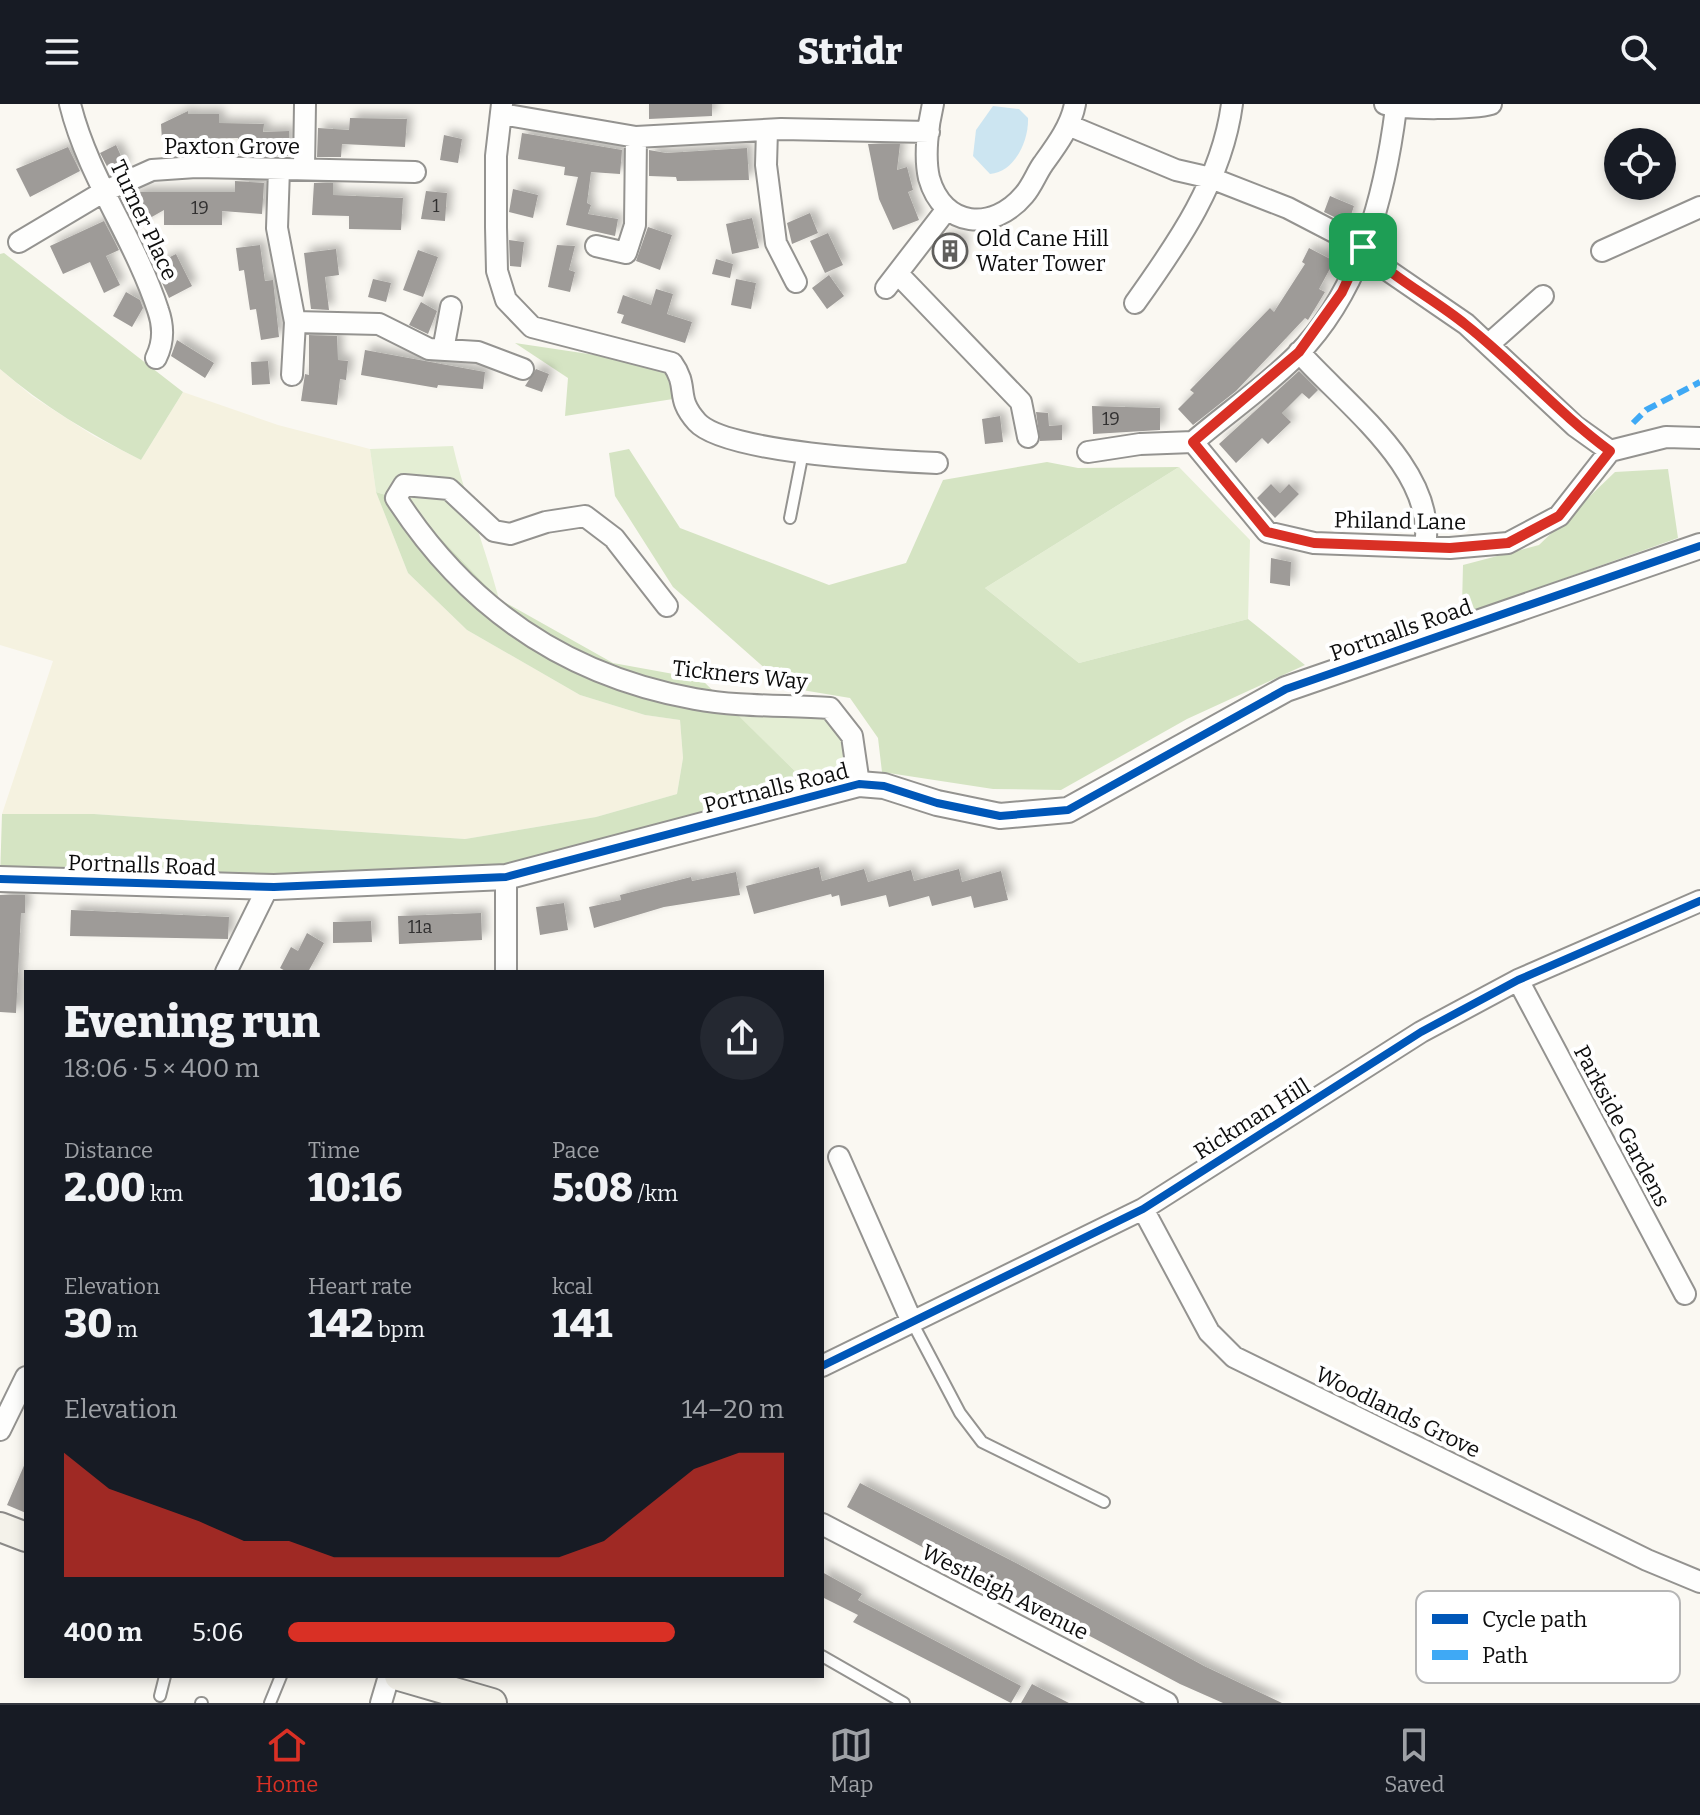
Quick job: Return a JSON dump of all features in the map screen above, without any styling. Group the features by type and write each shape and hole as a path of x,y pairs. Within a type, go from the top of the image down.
{"main road":[{"path":"0,1527 24,1536"},
{"path":"406,1678 492,1703"}],"street":[{"name":"Turner Place","path":"70,104 78,139 158,309 163,344 156,358"},
{"path":"304,169 305,104"},
{"path":"933,104 929,132 929,178 947,209 959,219 984,221 1005,212 1024,195 1068,125 1075,104"},
{"path":"1135,303 1193,219 1211,178 1232,104"},
{"path":"1088,452 1140,444 1193,442 1299,352 1342,292 1363,247 1382,188 1390,106 1472,108 1491,104"},
{"path":"929,132 851,128 636,137 502,109 496,156 497,271 506,300 532,327 672,363 683,377 682,402 699,425 730,440 803,452 937,463"},
{"path":"1068,125 1176,170 1211,178 1288,208 1363,247 1380,265 1489,344 1575,426 1610,451 1666,437 1699,433"},
{"path":"767,130 766,165 776,243 796,282"},
{"path":"596,246 626,253 635,225 636,137"},
{"name":"Paxton Grove","path":"19,242 103,192 152,170 196,167 415,172"},
{"path":"279,169 277,228 295,322 292,375"},
{"path":"1602,251 1700,207"},
{"path":"947,209 892,281 1021,402 1028,437"},
{"path":"1489,344 1543,296"},
{"path":"443,350 451,307"},
{"path":"295,322 379,324 429,349 478,352 523,369"},
{"path":"1299,352 1379,434 1406,470 1422,499 1429,527 1425,547"},
{"name":"Philand Lane","path":"1193,442 1267,532 1314,543 1425,547 1508,543 1534,530 1559,516 1610,451"},
{"name":"Tickners Way","path":"667,606 614,538 585,516 546,522 510,534 494,531 449,489 404,485 396,498 444,564 502,619 568,658 629,685 699,700 830,708 852,736 859,784"},
{"name":"Portnalls Road","path":"0,879 268,887 506,877 859,784 884,786 937,803 1000,816 1068,810 1286,689 1700,546"},
{"path":"506,877 506,970"},
{"path":"227,970 268,887"},
{"name":"Rickman Hill","path":"824,1365 1143,1209 1421,1032 1518,980 1700,901"},
{"name":"Parkside Gardens","path":"1518,980 1685,1294"},
{"path":"839,1157 912,1322"},
{"name":"Woodlands Grove","path":"1143,1209 1209,1332 1234,1357 1647,1560 1700,1582"},
{"path":"0,1430 24,1381"},
{"name":"Westleigh Avenue","path":"824,1525 1167,1703"},
{"path":"381,1703 388,1678"}],"lane":[{"path":"790,518 803,452"},
{"path":"912,1322 960,1413 982,1442 1104,1502"},
{"path":"824,1657 904,1703"},
{"path":"160,1696 164,1678"},
{"path":"270,1703 280,1678"}],"shaded area":[{"path":"0,369 32,396 94,436 141,460 183,392 278,425 370,449 376,492 408,573 467,630 580,695 645,715 680,720 683,758 677,794 596,817 465,839 94,814 2,814 53,661 0,645"}],"green space":[{"path":"4,253 183,392 141,460 68,419 0,369 0,254"},
{"path":"515,343 669,366 676,381 673,399 565,416 568,378"},
{"path":"453,446 499,599 405,501 376,492 370,449"},
{"path":"629,449 680,528 829,585 906,563 943,480 1047,462 1078,468 1179,467 985,588 1079,663 1248,619 1305,665 1187,719 1061,790 993,789 882,772 878,738 850,698 766,684 769,672 673,587 615,496 609,453"},
{"path":"1179,467 1250,540 1248,619 1079,663 985,588"},
{"path":"1668,469 1678,538 1473,611 1462,606 1463,565 1539,545 1615,472"},
{"path":"376,492 405,501 499,599 613,663 701,679 803,779 506,877 0,879 2,814 94,814 465,839 596,817 677,794 683,758 680,720 645,715 580,695 467,630 408,573"},
{"path":"728,706 825,715 848,739 843,773 803,779"}],"water":[{"path":"993,106 1019,109 1028,118 1028,127 1019,154 1007,168 990,174 973,156 976,130"}],"building":[{"path":"649,104 712,104 712,116 649,119"},
{"path":"188,111 188,114 219,114 219,123 264,124 263,132 289,131 289,156 237,155 238,138 162,140 161,124"},
{"path":"350,118 407,119 405,147 342,144 341,157 317,157 318,128 349,130"},
{"path":"522,133 622,150 620,174 591,172 587,203 591,205 588,214 618,219 615,236 566,225 578,177 564,175 565,167 518,159"},
{"path":"444,135 462,139 458,163 440,160"},
{"path":"868,144 900,144 897,170 907,167 913,190 908,192 919,220 893,230 879,199"},
{"path":"116,145 126,167 111,174 100,153"},
{"path":"68,147 80,171 30,197 16,169"},
{"path":"747,148 749,180 677,181 676,177 649,176 649,150 666,153"},
{"path":"235,181 264,183 262,214 222,211 222,225 164,225 164,210 136,226 123,201 141,192 235,192"},
{"path":"314,183 333,183 333,195 403,198 401,230 349,229 349,216 312,215"},
{"path":"513,189 538,195 533,218 509,212"},
{"path":"426,191 447,193 445,221 421,219"},
{"path":"1330,196 1354,206 1348,224 1324,212"},
{"path":"810,213 818,233 792,244 787,223"},
{"path":"752,218 759,248 732,254 726,224"},
{"path":"104,221 119,250 106,256 120,285 104,293 90,262 63,274 50,246"},
{"path":"648,227 672,235 660,270 636,261"},
{"path":"828,233 843,265 825,273 810,241"},
{"name":"Old Cane Hill Water Tower","path":"942,237 963,239 961,265 938,263"},
{"path":"509,240 524,242 521,267 510,266"},
{"path":"260,245 265,281 273,280 279,337 261,340 256,309 250,310 244,270 239,271 236,248"},
{"path":"557,245 575,246 569,270 575,272 570,292 548,287"},
{"path":"1309,248 1334,261 1319,289 1325,292 1308,320 1305,318 1236,391 1193,425 1178,409 1194,393 1190,390 1270,308 1274,312 1305,264 1302,262"},
{"path":"336,249 339,275 325,277 329,310 311,309 304,253"},
{"path":"418,250 438,257 423,297 403,290"},
{"path":"176,254 192,286 169,298 154,265"},
{"path":"716,259 733,264 730,278 712,274"},
{"path":"829,275 844,296 827,309 812,288"},
{"path":"373,279 391,283 386,302 368,297"},
{"path":"736,279 756,283 751,309 731,305"},
{"path":"656,289 673,294 667,314 692,322 685,343 621,323 624,315 617,313 623,295 651,305"},
{"path":"126,292 140,300 143,308 132,327 113,316"},
{"path":"421,302 437,311 428,334 409,325"},
{"path":"309,335 337,336 338,360 348,361 346,380 340,379 337,405 301,401 305,374 309,375"},
{"path":"177,340 214,363 205,378 171,356"},
{"path":"365,350 485,372 483,389 438,385 437,388 361,375"},
{"path":"268,361 270,384 252,385 251,362"},
{"path":"536,369 549,374 542,392 525,386"},
{"path":"1299,371 1318,390 1309,399 1302,393 1282,413 1291,422 1268,444 1262,438 1236,463 1219,444"},
{"path":"1092,406 1160,408 1160,430 1093,434"},
{"path":"1036,412 1048,413 1049,426 1062,425 1062,440 1040,441"},
{"path":"1000,416 1003,442 985,444 982,419"},
{"path":"1271,484 1280,493 1289,484 1299,494 1275,518 1257,498"},
{"path":"1271,558 1291,562 1290,586 1270,583"},
{"path":"819,867 822,881 864,869 868,882 911,870 914,881 959,869 962,882 1001,871 1008,900 974,908 971,896 932,906 929,896 889,907 886,895 841,906 839,895 832,897 831,894 754,914 746,886"},
{"path":"736,872 740,895 664,907 594,928 589,907 621,900 620,895 691,877 692,881"},
{"path":"0,895 25,895 25,913 21,913 16,1013 0,1012"},
{"path":"564,903 568,930 540,935 536,907"},
{"path":"71,910 229,917 228,939 70,936"},
{"path":"481,913 482,940 399,944 398,916"},
{"path":"371,921 372,942 333,943 333,922"},
{"path":"307,933 324,943 309,970 280,968 291,947 298,951"},
{"path":"24,1466 24,1512 7,1505"},
{"path":"860,1483 1018,1564 1204,1666 1282,1703 1223,1703 1180,1684 847,1507"},
{"path":"824,1573 862,1594 858,1600 1021,1686 1011,1703 853,1622 858,1615 824,1598"},
{"path":"1032,1684 1069,1703 1021,1703"}],"marked path":[{"path":"1633,423 1646,410 1700,382"}],"cycle path":[{"path":"0,879 274,887 506,877 859,784 884,786 937,803 1000,816 1068,810 1286,689 1700,546"},
{"path":"824,1365 1143,1209 1421,1032 1518,980 1700,901"}],"place":[{"name":"Old Cane Hill Water Tower","path":"950,251"}],"route":[{"path":"1363,247 1380,265 1466,324 1575,426 1610,451 1587,485 1559,516 1508,543 1450,548 1314,543 1267,532 1193,442 1299,352 1342,292 1363,247"}]}
